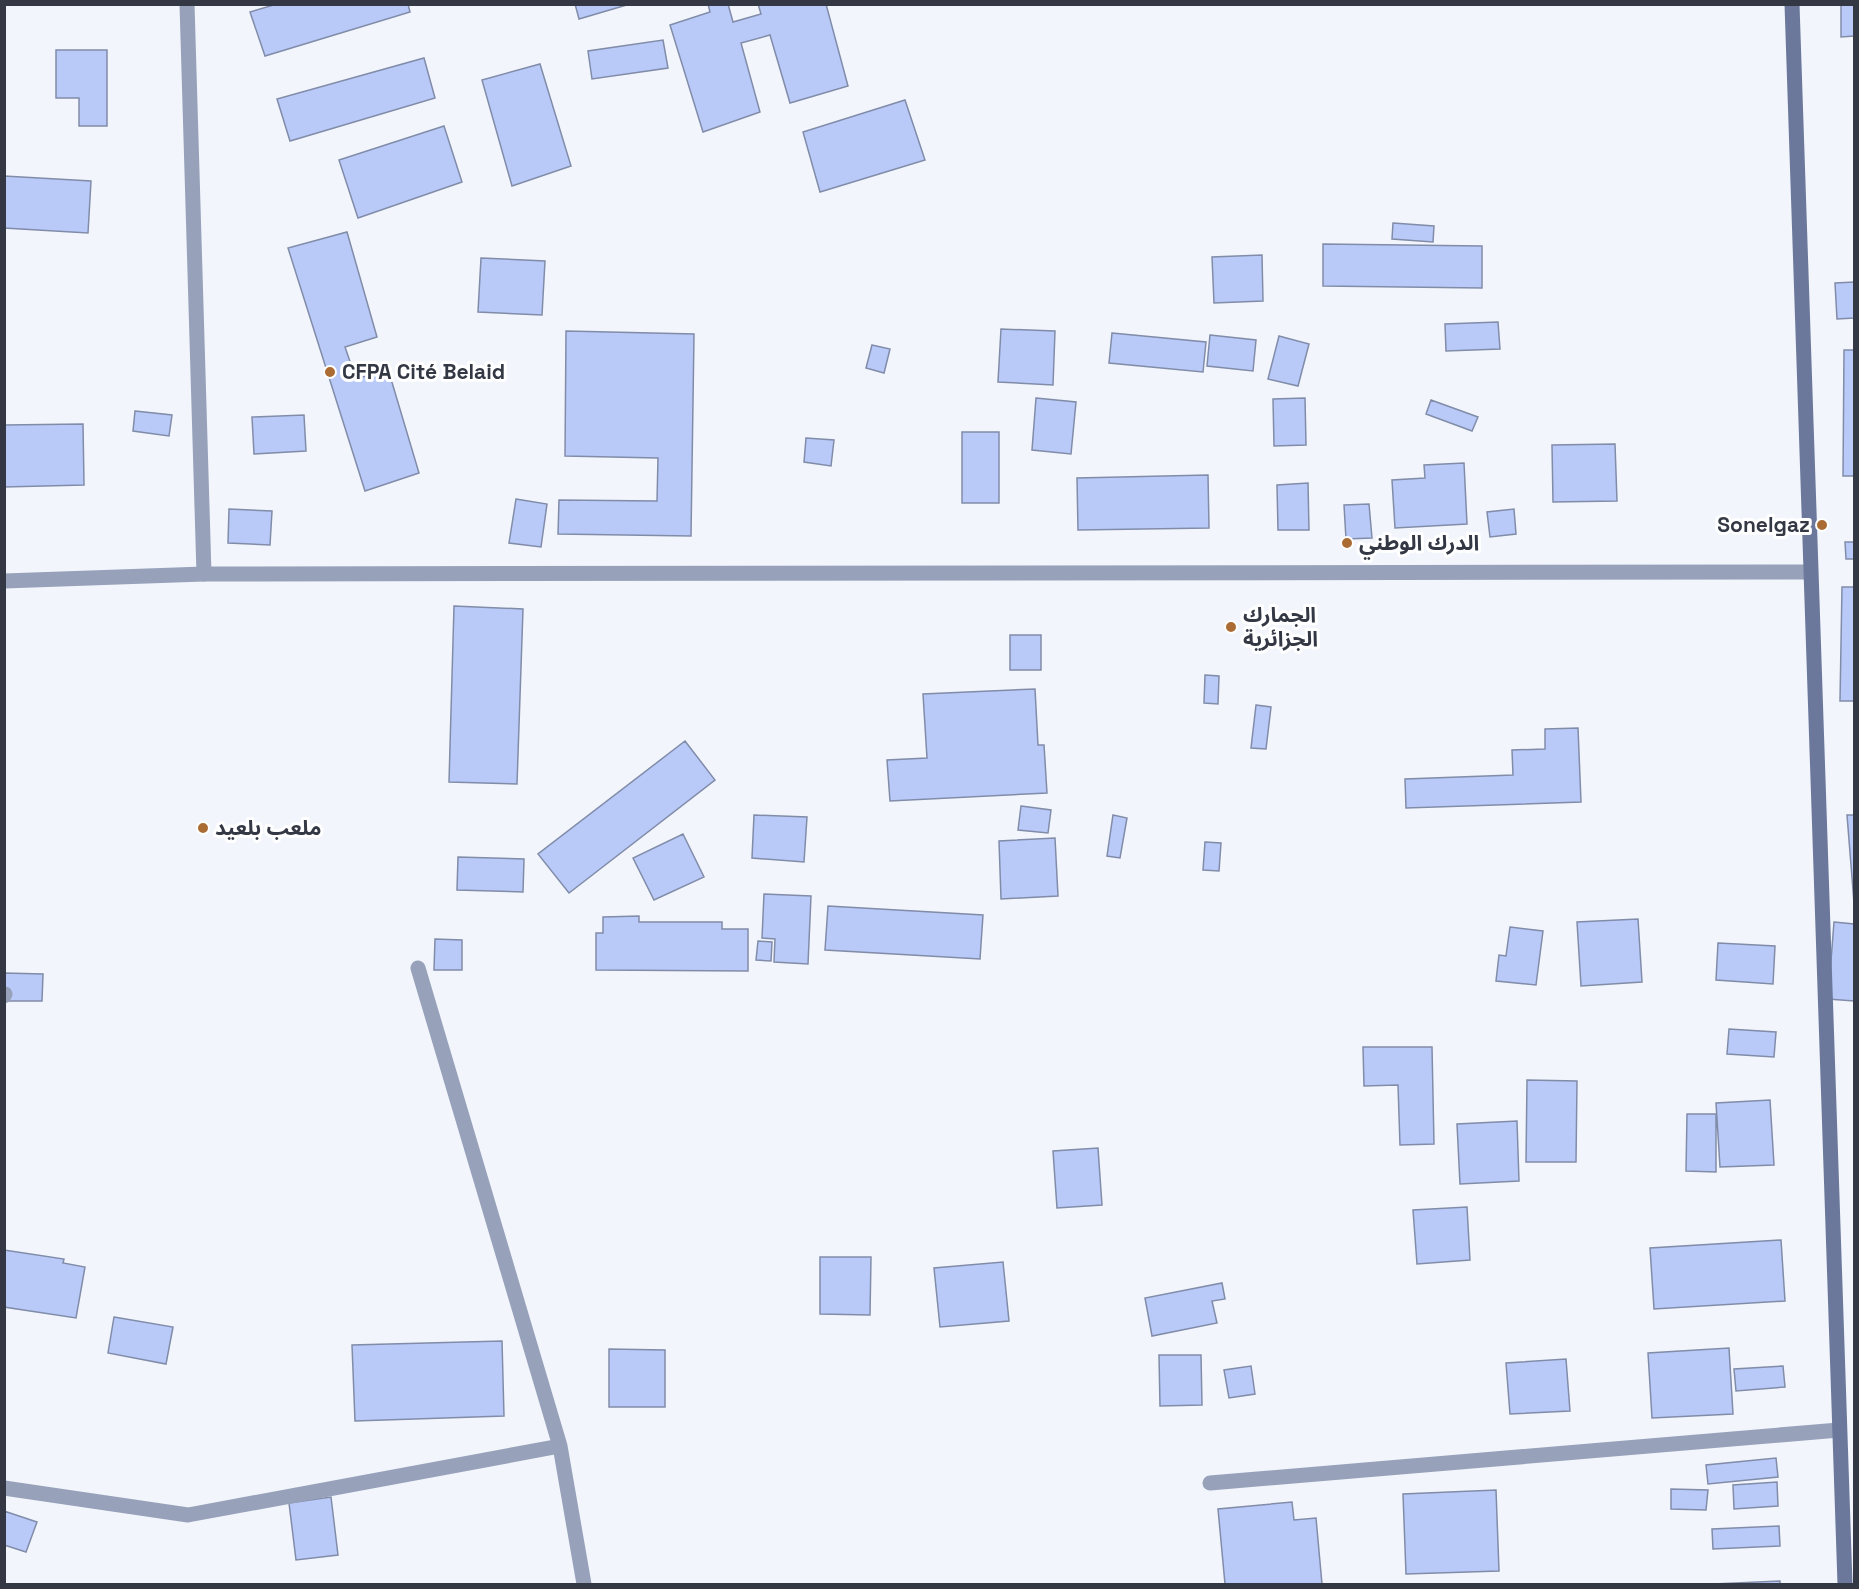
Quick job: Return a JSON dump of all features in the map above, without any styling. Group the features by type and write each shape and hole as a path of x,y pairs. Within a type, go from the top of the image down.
{"main road":[{"path":"1792,4 1839,1430 1849,1548 1845,1584"}],"street":[{"path":"187,4 204,574"},
{"path":"4,581 204,574 1810,572"},
{"path":"418,968 560,1446 584,1584"},
{"path":"1210,1483 1839,1430"},
{"path":"4,1488 188,1515 560,1446"}],"building":[{"path":"277,4 408,4 410,12 265,56 250,12"},
{"path":"575,4 630,4 579,19"},
{"path":"708,4 728,4 733,22 761,14 758,4 826,4 848,86 790,103 770,35 741,43 760,112 703,132 670,25 710,12"},
{"path":"1841,4 1854,4 1854,36 1841,37"},
{"path":"663,40 668,68 592,79 588,51"},
{"path":"56,50 107,50 107,126 79,126 79,98 56,98"},
{"path":"424,58 435,98 290,141 277,99"},
{"path":"540,64 571,166 512,186 482,80"},
{"path":"905,100 925,160 820,192 803,132"},
{"path":"444,126 462,182 358,218 339,160"},
{"path":"4,176 91,181 88,233 4,228"},
{"path":"1393,223 1434,226 1433,242 1392,239"},
{"path":"347,232 377,337 345,347 356,379 388,369 419,473 365,491 288,248"},
{"path":"1323,244 1482,246 1482,288 1323,286"},
{"path":"1262,255 1263,301 1214,303 1212,257"},
{"path":"481,258 545,261 542,315 478,312"},
{"path":"1854,282 1854,318 1837,319 1835,283"},
{"path":"1498,322 1500,349 1446,351 1445,324"},
{"path":"1001,329 1055,331 1053,385 998,382"},
{"path":"566,331 694,334 691,536 558,534 559,500 657,501 658,458 565,456"},
{"path":"1112,333 1206,342 1203,372 1109,363"},
{"path":"1210,335 1256,340 1253,371 1207,366"},
{"path":"1279,336 1309,344 1298,386 1268,379"},
{"path":"872,345 890,349 884,373 866,368"},
{"path":"1844,350 1854,350 1854,476 1843,476"},
{"path":"1036,398 1076,402 1071,454 1032,450"},
{"path":"1305,398 1306,445 1274,446 1273,399"},
{"path":"1431,400 1478,417 1472,431 1426,414"},
{"path":"135,411 172,415 169,436 133,431"},
{"path":"304,415 306,451 254,454 252,417"},
{"path":"83,424 84,485 4,487 4,425"},
{"path":"962,432 999,432 999,503 962,503"},
{"path":"806,438 834,440 831,466 804,462"},
{"path":"1615,444 1617,501 1553,502 1552,445"},
{"path":"1464,463 1467,524 1395,528 1392,480 1425,478 1424,465"},
{"path":"1208,475 1209,528 1078,530 1077,478"},
{"path":"1308,483 1309,530 1278,530 1277,485"},
{"path":"516,499 547,504 541,547 509,543"},
{"path":"1369,504 1372,538 1346,539 1344,505"},
{"path":"229,509 272,511 270,545 228,543"},
{"path":"1514,509 1516,534 1490,537 1487,512"},
{"path":"1845,542 1854,542 1854,559 1846,559"},
{"path":"1842,587 1854,587 1854,701 1840,701"},
{"path":"454,606 523,609 517,784 449,782"},
{"path":"1010,635 1041,635 1041,670 1010,670"},
{"path":"1205,675 1219,676 1218,704 1204,703"},
{"path":"1035,689 1038,745 1044,745 1047,793 890,801 887,760 927,758 923,694"},
{"path":"1256,705 1271,707 1266,749 1251,748"},
{"path":"1578,728 1581,802 1406,808 1405,779 1513,775 1512,750 1545,749 1545,729"},
{"path":"685,741 715,780 569,893 538,854"},
{"path":"1021,806 1051,810 1048,833 1018,830"},
{"path":"754,815 807,817 804,862 752,858"},
{"path":"1113,815 1127,818 1120,858 1107,856"},
{"path":"1847,815 1854,815 1854,903"},
{"path":"683,834 704,877 654,900 633,858"},
{"path":"1055,838 1058,896 1001,899 999,841"},
{"path":"1205,842 1221,843 1219,871 1203,870"},
{"path":"458,857 524,859 523,892 457,890"},
{"path":"764,894 811,896 808,964 774,962 775,939 762,938"},
{"path":"828,906 983,915 980,959 825,950"},
{"path":"639,916 639,922 722,922 722,929 748,929 748,971 596,970 596,933 603,933 603,917"},
{"path":"1638,919 1642,982 1581,986 1577,922"},
{"path":"1834,922 1854,924 1854,1001 1828,999"},
{"path":"1510,927 1543,931 1536,985 1496,981 1499,955 1506,956"},
{"path":"435,939 462,940 462,970 434,970"},
{"path":"758,941 772,942 771,961 756,960"},
{"path":"1718,943 1775,946 1773,984 1716,980"},
{"path":"4,973 43,974 42,1001 4,1001"},
{"path":"1729,1029 1776,1032 1774,1057 1727,1054"},
{"path":"1363,1047 1432,1047 1434,1144 1400,1145 1398,1085 1364,1086"},
{"path":"1527,1080 1577,1081 1576,1162 1526,1162"},
{"path":"1770,1100 1774,1165 1720,1167 1716,1103"},
{"path":"1687,1114 1716,1114 1716,1172 1686,1171"},
{"path":"1517,1121 1519,1181 1460,1184 1457,1124"},
{"path":"1098,1148 1102,1205 1057,1208 1053,1151"},
{"path":"1467,1207 1470,1260 1417,1264 1413,1210"},
{"path":"1781,1240 1785,1301 1654,1309 1650,1248"},
{"path":"4,1250 64,1259 63,1263 85,1267 76,1318 4,1307"},
{"path":"820,1257 871,1257 870,1315 820,1314"},
{"path":"1003,1262 1009,1321 940,1327 934,1268"},
{"path":"1222,1283 1225,1299 1212,1301 1217,1323 1152,1336 1145,1298"},
{"path":"114,1317 173,1327 166,1364 108,1353"},
{"path":"502,1341 504,1416 355,1421 352,1345"},
{"path":"1729,1348 1733,1414 1652,1418 1648,1353"},
{"path":"609,1349 665,1350 665,1407 609,1407"},
{"path":"1159,1355 1201,1355 1202,1405 1160,1406"},
{"path":"1566,1359 1570,1411 1510,1414 1506,1363"},
{"path":"1251,1366 1255,1394 1229,1398 1224,1370"},
{"path":"1783,1366 1785,1387 1736,1391 1734,1369"},
{"path":"1776,1458 1778,1477 1708,1484 1706,1465"},
{"path":"1777,1482 1778,1506 1734,1509 1733,1485"},
{"path":"1671,1489 1708,1490 1706,1510 1671,1509"},
{"path":"1496,1490 1499,1571 1406,1574 1403,1494"},
{"path":"331,1497 338,1555 296,1560 289,1503"},
{"path":"1292,1502 1294,1520 1316,1518 1322,1584 1225,1584 1218,1509"},
{"path":"4,1511 37,1522 26,1552 4,1545"},
{"path":"1779,1526 1780,1546 1713,1549 1712,1529"},
{"path":"1780,1581 1780,1584 1713,1584"}],"place":[{"name":"CFPA Cité Belaid","path":"330,372"},
{"name":"Sonelgaz","path":"1822,525"},
{"name":"الدرك الوطني","path":"1347,543"},
{"name":"الجمارك الجزائرية","path":"1231,627"},
{"name":"ملعب بلعيد","path":"203,828"}]}
